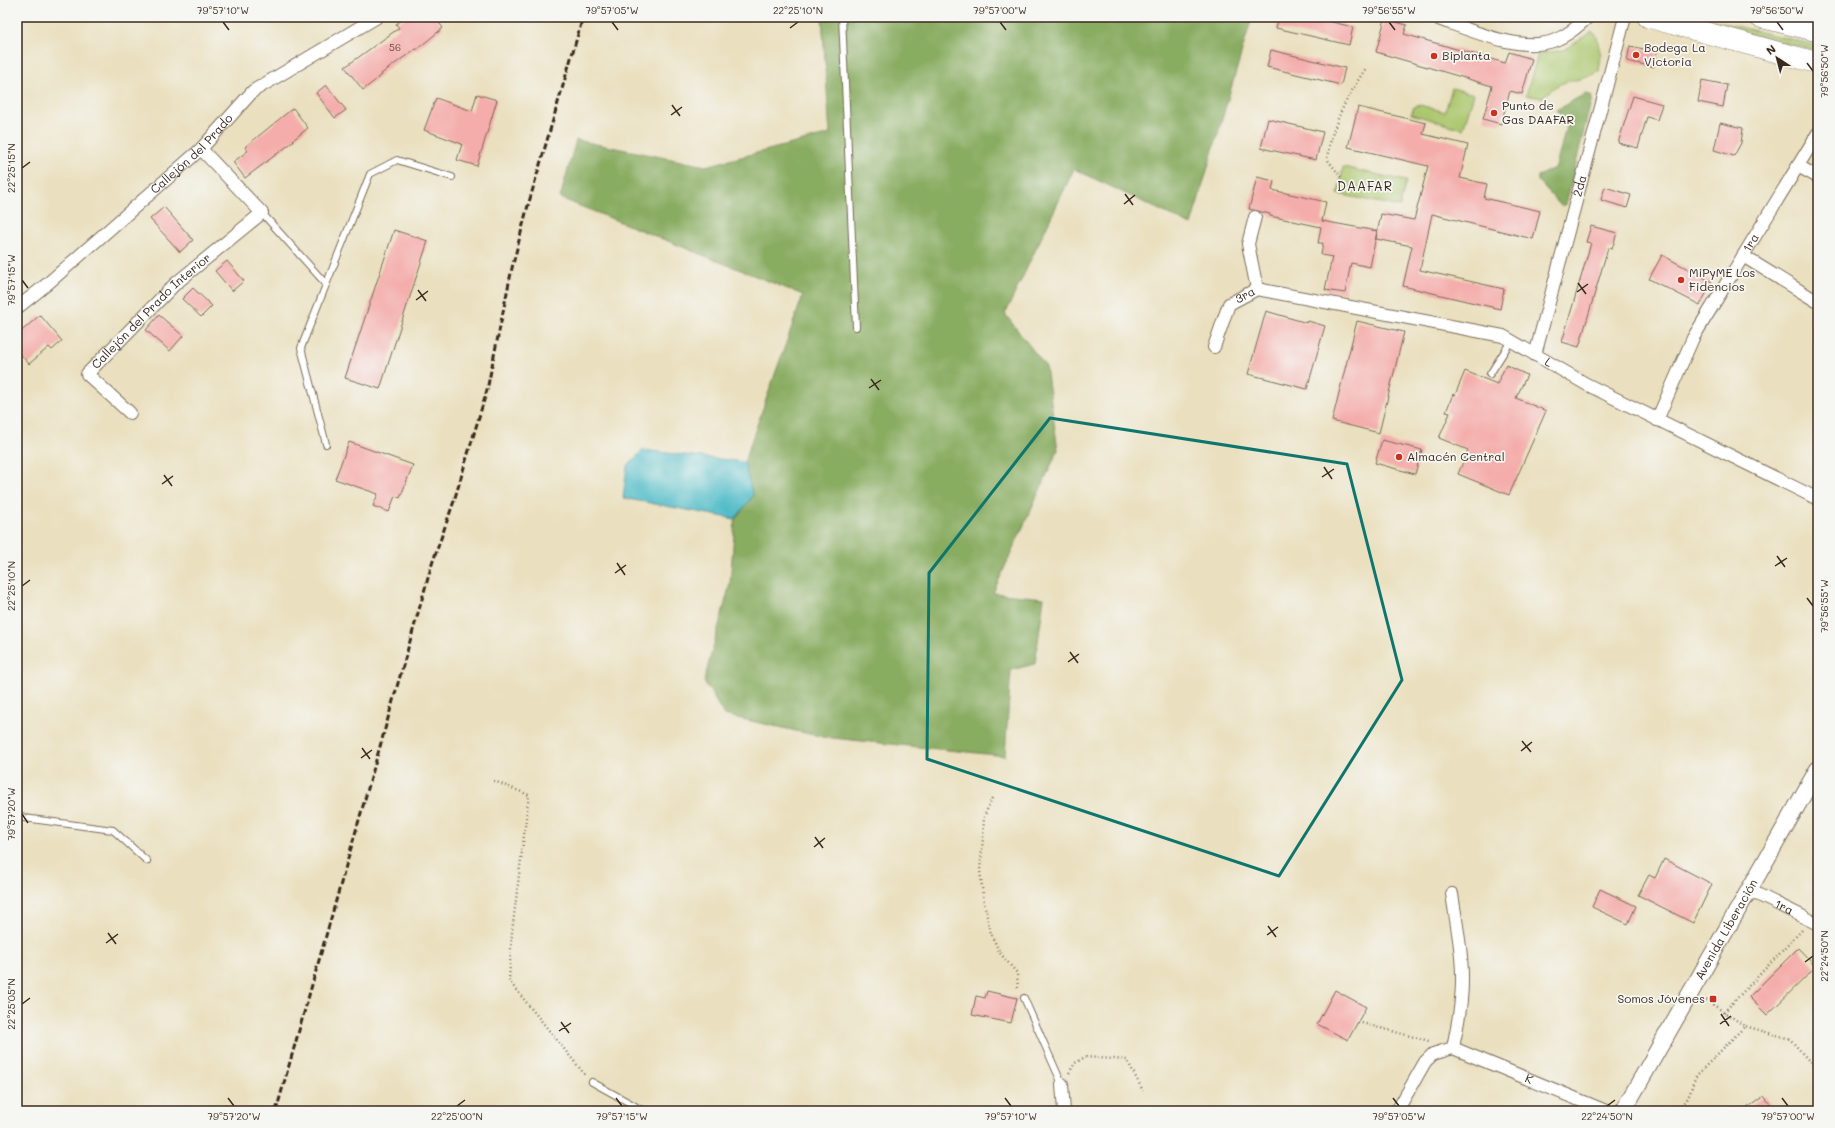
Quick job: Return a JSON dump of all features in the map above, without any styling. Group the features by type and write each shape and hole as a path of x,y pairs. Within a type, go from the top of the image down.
{"highway":[{"path":"1648,17 1818,63"},
{"path":"1760,17 1818,31"}],"main road":[{"name":"Avenida Liberación","path":"1623,1111 1818,769"}],"street":[{"name":"Callejón del Prado","path":"17,308 46,286 201,149 253,91 377,17"},
{"path":"1433,17 1501,39 1527,44 1552,41 1573,31 1588,17"},
{"name":"2da","path":"1535,355 1625,17"},
{"name":"1ra","path":"1657,420 1693,338 1818,133"},
{"path":"201,149 262,213"},
{"path":"1798,166 1818,177"},
{"name":"Callejón del Prado Interior","path":"130,413 87,374 175,284 262,213"},
{"name":"3ra","path":"1214,347 1229,304 1257,289 1248,244 1255,217"},
{"path":"1743,256 1818,302"},
{"name":"L","path":"1257,289 1503,336 1586,384 1818,500"},
{"name":"1ra","path":"1749,890 1815,923"},
{"path":"1397,1111 1424,1062 1433,1054 1453,1048 1462,998 1462,978 1460,948 1452,894"},
{"name":"K","path":"1453,1048 1606,1111"},
{"path":"1062,1084 1064,1111"}],"lane":[{"path":"842,17 856,327"},
{"path":"326,444 301,348 370,174 397,160 452,177"},
{"path":"262,213 326,284"},
{"path":"1490,374 1511,341"},
{"path":"17,813 24,818 113,830 147,861"},
{"path":"1024,998 1062,1084"},
{"path":"592,1082 644,1111"}],"path":[{"path":"1341,177 1327,159 1330,142 1346,99 1366,68"},
{"path":"494,781 529,795 512,932 509,981 592,1082"},
{"path":"992,798 984,817 982,838 980,872 984,903 991,934 1000,953 1017,973 1018,990 1024,998"},
{"path":"1724,1012 1815,923"},
{"path":"1706,1000 1745,1026 1790,1039 1816,1069 1818,1066"},
{"path":"1358,1022 1453,1048"},
{"path":"1671,1111 1684,1103 1690,1095 1691,1086 1696,1076 1745,1026"},
{"path":"1062,1084 1075,1063 1085,1057 1127,1060 1143,1091"}],"highlighted area":[{"path":"1050,418 1347,464 1402,680 1279,876 927,759 929,573"}],"green space":[{"path":"822,17 1252,17 1191,225 1074,169 1005,314 1046,367 1058,450 993,593 1044,598 1035,664 1011,670 1005,756 823,737 724,715 704,681 730,584 735,519 753,496 744,462 803,295 560,198 576,140 706,166 830,134"},
{"path":"1681,17 1699,17 1818,46 1818,51"},
{"path":"1592,32 1596,34 1601,55 1599,71 1585,78 1560,84 1542,98 1526,95 1538,54 1563,50"},
{"path":"1452,88 1474,94 1463,129 1411,114 1414,107 1420,105 1445,112"},
{"path":"1585,94 1591,95 1592,98 1566,204 1561,206 1538,181 1538,176 1556,167 1567,123 1556,110"},
{"path":"1343,167 1406,181 1400,207 1338,194"}],"water":[{"path":"643,450 744,462 753,496 735,519 623,498 627,466"}],"building":[{"path":"406,17 435,17 443,28 416,50 415,49 381,74 382,75 363,90 345,67 399,28 396,24"},
{"path":"1279,17 1311,17 1353,27 1349,45 1276,28"},
{"name":"Biplanta","path":"1385,19 1407,25 1404,34 1505,63 1509,52 1532,59 1522,94 1510,91 1501,124 1483,119 1492,86 1376,52"},
{"path":"1630,46 1657,52 1654,67 1627,61"},
{"path":"1271,50 1345,68 1341,85 1267,67"},
{"path":"1702,80 1727,85 1723,107 1698,102"},
{"path":"326,85 346,110 335,118 316,93"},
{"path":"477,94 497,100 477,166 457,160 462,144 424,130 436,98 472,111"},
{"path":"1633,96 1662,104 1657,120 1647,117 1638,148 1618,143"},
{"path":"1358,107 1426,123 1423,134 1468,145 1460,178 1487,184 1484,198 1540,211 1533,239 1432,214 1420,270 1504,289 1500,309 1403,286 1412,246 1376,239 1381,214 1414,220 1428,166 1348,147"},
{"path":"293,108 308,128 293,140 294,141 245,178 233,162 248,151 245,147"},
{"path":"1268,119 1323,132 1316,160 1261,148"},
{"path":"1720,123 1743,128 1741,143 1734,156 1714,150"},
{"path":"1257,177 1274,181 1272,190 1326,202 1322,221 1377,231 1370,267 1351,263 1345,293 1325,290 1332,257 1321,255 1323,243 1318,243 1321,227 1270,216 1270,214 1249,209"},
{"path":"1605,187 1631,195 1627,208 1601,200"},
{"path":"164,207 193,240 180,252 150,219"},
{"path":"1591,226 1617,233 1612,249 1608,248 1579,347 1562,342 1591,243 1586,242"},
{"path":"394,230 428,241 380,389 345,378"},
{"name":"MiPyME Los Fidencios","path":"1662,255 1712,282 1700,305 1649,279"},
{"path":"227,261 244,281 232,291 215,271"},
{"path":"193,288 212,306 201,317 182,299"},
{"path":"1266,311 1307,323 1308,321 1325,326 1307,389 1248,374"},
{"path":"40,315 62,341 52,350 49,347 29,364 17,350 17,335"},
{"path":"159,315 183,336 170,351 146,330"},
{"path":"1357,321 1404,332 1379,433 1332,421"},
{"path":"1506,365 1527,375 1516,398 1546,411 1509,495 1458,474 1468,450 1439,438 1450,413 1446,412 1453,394 1455,395 1465,371 1497,384"},
{"name":"Almacén Central","path":"1382,440 1422,450 1415,474 1375,463"},
{"path":"349,442 413,465 400,498 395,496 389,512 373,506 378,494 335,479"},
{"path":"1664,859 1712,884 1693,923 1638,895 1649,875 1655,878"},
{"path":"1600,889 1636,906 1628,924 1592,907"},
{"path":"1798,948 1816,967 1767,1015 1749,997"},
{"path":"1335,990 1366,1007 1348,1040 1317,1024"},
{"path":"987,991 1017,998 1011,1023 972,1015 976,996 985,998"},
{"path":"1764,1096 1775,1111 1743,1111"}],"railway":[{"path":"276,1111 432,564 454,501 487,390 512,268 527,209 583,17"}],"place":[{"name":"Bodega La Victoria","path":"1636,55"},
{"name":"Biplanta","path":"1434,56"},
{"name":"Punto de Gas DAAFAR","path":"1494,113"},
{"name":"MiPyME Los Fidencios","path":"1681,280"},
{"name":"Almacén Central","path":"1399,457"},
{"name":"Somos Jóvenes","path":"1713,999"}],"district":[{"name":"DAAFAR","path":"1365,186"}]}
